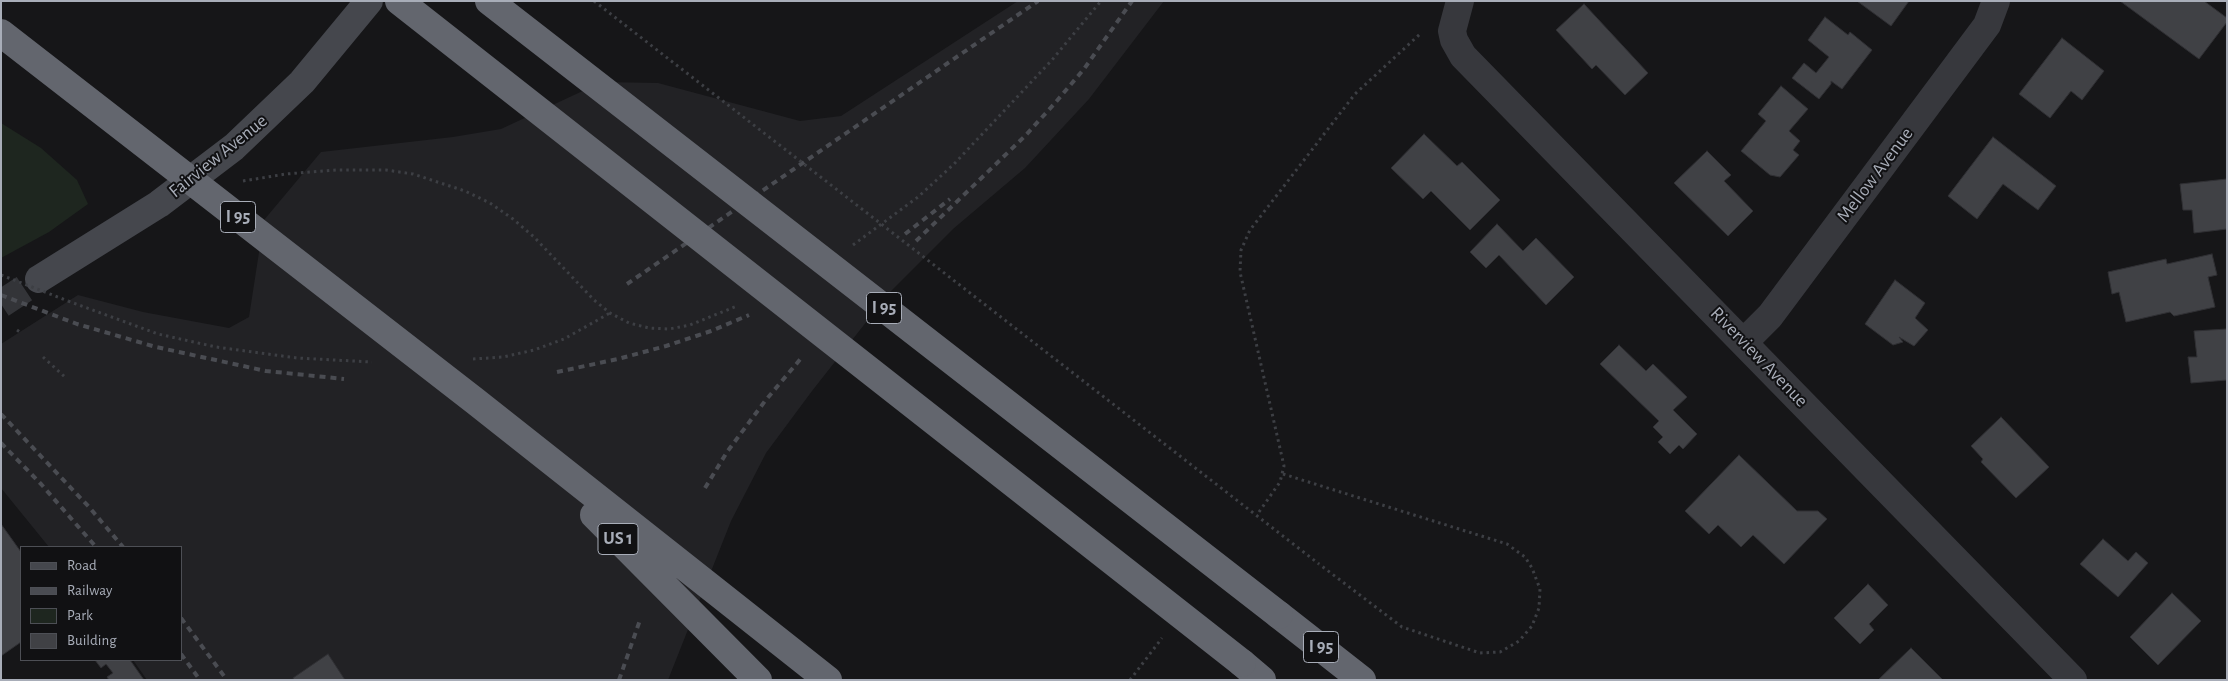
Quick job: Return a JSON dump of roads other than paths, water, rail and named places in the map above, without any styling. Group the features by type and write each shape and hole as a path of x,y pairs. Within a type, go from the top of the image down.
{"highway":[{"path":"400,1 1252,671"},
{"name":"I 95","path":"489,1 1362,680"},
{"name":"I 95","path":"1,32 475,401 828,680"},
{"name":"US 1","path":"475,401 673,592 758,680"}],"street":[{"name":"Fairview Avenue","path":"39,279 160,204 234,147 302,82 369,1"},
{"name":"Mellow Avenue","path":"1744,342 1770,316 1987,25 1996,2"},
{"name":"Riverview Avenue","path":"1455,16 1454,40 1463,56 2073,680"}],"tunnel":[{"path":"1,304 39,279"}],"railway":[{"path":"627,284 1038,1"},
{"path":"916,241 1025,136 1055,103 1084,69 1132,1"},
{"path":"905,234 950,199"},
{"path":"1,295 77,324 156,347 266,371 344,379"},
{"path":"557,372 618,359 666,346 711,331 749,315"},
{"path":"705,488 727,452 765,401 803,356"},
{"path":"1,414 89,507 122,546"},
{"path":"1,443 41,484 95,546"},
{"path":"182,619 227,680"},
{"path":"619,680 640,620"},
{"path":"182,655 200,680"}]}
